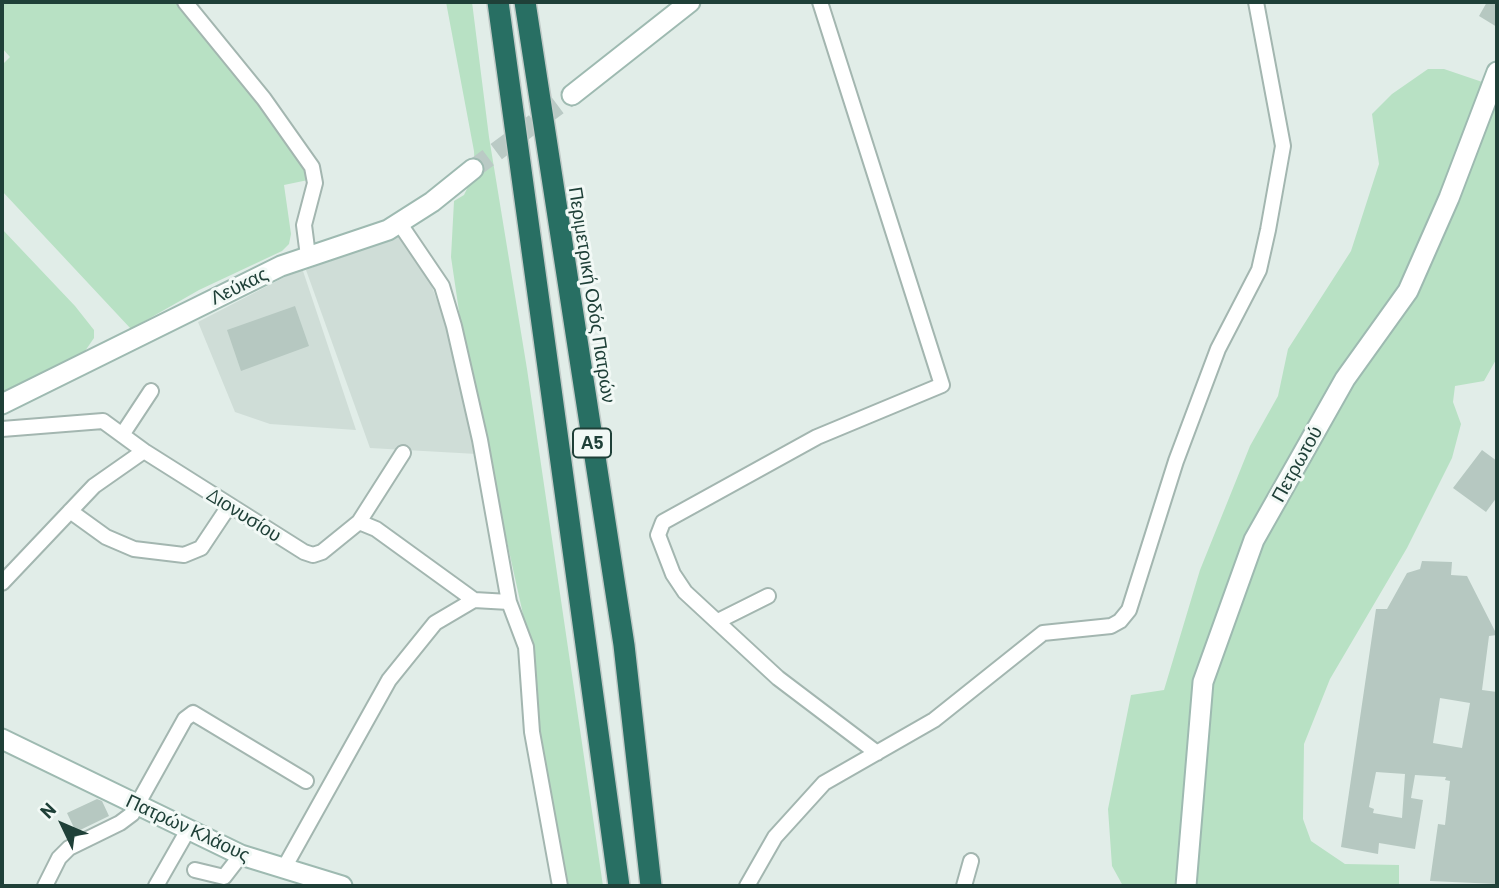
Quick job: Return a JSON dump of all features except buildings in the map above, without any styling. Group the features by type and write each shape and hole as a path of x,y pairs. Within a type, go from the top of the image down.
{"highway":[{"name":"Α5","path":"498,2 620,886"},
{"name":"Περιμετρική Οδός Πατρών","path":"525,2 624,645 651,886"}],"street":[{"path":"185,2 247,78 312,167 315,183 304,225 308,256"},
{"path":"572,95 690,2"},
{"path":"820,2 942,385 817,437 663,522 658,535 673,574 685,592 778,678 877,753"},
{"path":"747,886 775,837 806,799 830,779 934,720 1043,634 1111,626 1120,621 1129,610 1176,461 1218,349 1259,270 1283,146 1257,8 1271,2"},
{"name":"Πετρωτού","path":"1186,886 1203,682 1254,540 1345,379 1408,291 1449,198 1497,72"},
{"name":"Λεύκας","path":"2,404 249,281 308,256 400,224 473,169"},
{"path":"400,224 442,286 454,326 480,440 509,602 526,647 532,732 560,886"},
{"path":"122,435 151,391"},
{"name":"Διονυσίου","path":"2,429 95,419 103,421 229,506 313,555 328,549 359,522"},
{"path":"2,583 102,480 144,451"},
{"path":"403,453 359,522 376,528 474,600 509,602"},
{"path":"70,510 106,537 134,548 184,555 201,548 229,506"},
{"path":"718,621 768,596"},
{"path":"284,869 340,763 400,664 435,623 474,600"},
{"path":"45,886 59,858 69,848 120,824 132,814 185,719 193,713 306,781"},
{"name":"Πατρών Κλάους","path":"2,739 240,855 342,886"},
{"path":"156,886 188,830"},
{"path":"195,870 224,877 240,855"},
{"path":"964,886 971,861"}],"shaded area":[{"path":"398,231 429,279 457,354 477,454 370,448 306,270"},
{"path":"302,268 356,430 270,424 235,412 198,322"}],"green space":[{"path":"2,2 177,2 263,110 308,174 308,180 284,185 291,234 289,244 282,251 199,290 131,329 2,191 2,65 10,57 2,48"},
{"path":"446,2 472,2 489,137 527,369 603,886 566,886 540,743 534,664 465,352 451,257 454,201 464,195 475,172 474,151"},
{"path":"1428,69 1444,69 1497,87 1497,358 1484,381 1455,386 1453,402 1461,424 1452,458 1407,548 1330,679 1304,744 1303,819 1311,841 1345,864 1399,865 1399,886 1123,886 1112,866 1108,809 1131,695 1164,690 1200,570 1250,446 1278,396 1288,349 1351,251 1379,164 1372,114 1392,94"},
{"path":"2,229 75,306 94,330 94,338 83,354 2,392"}],"tunnel":[{"path":"473,169 572,95"}]}
